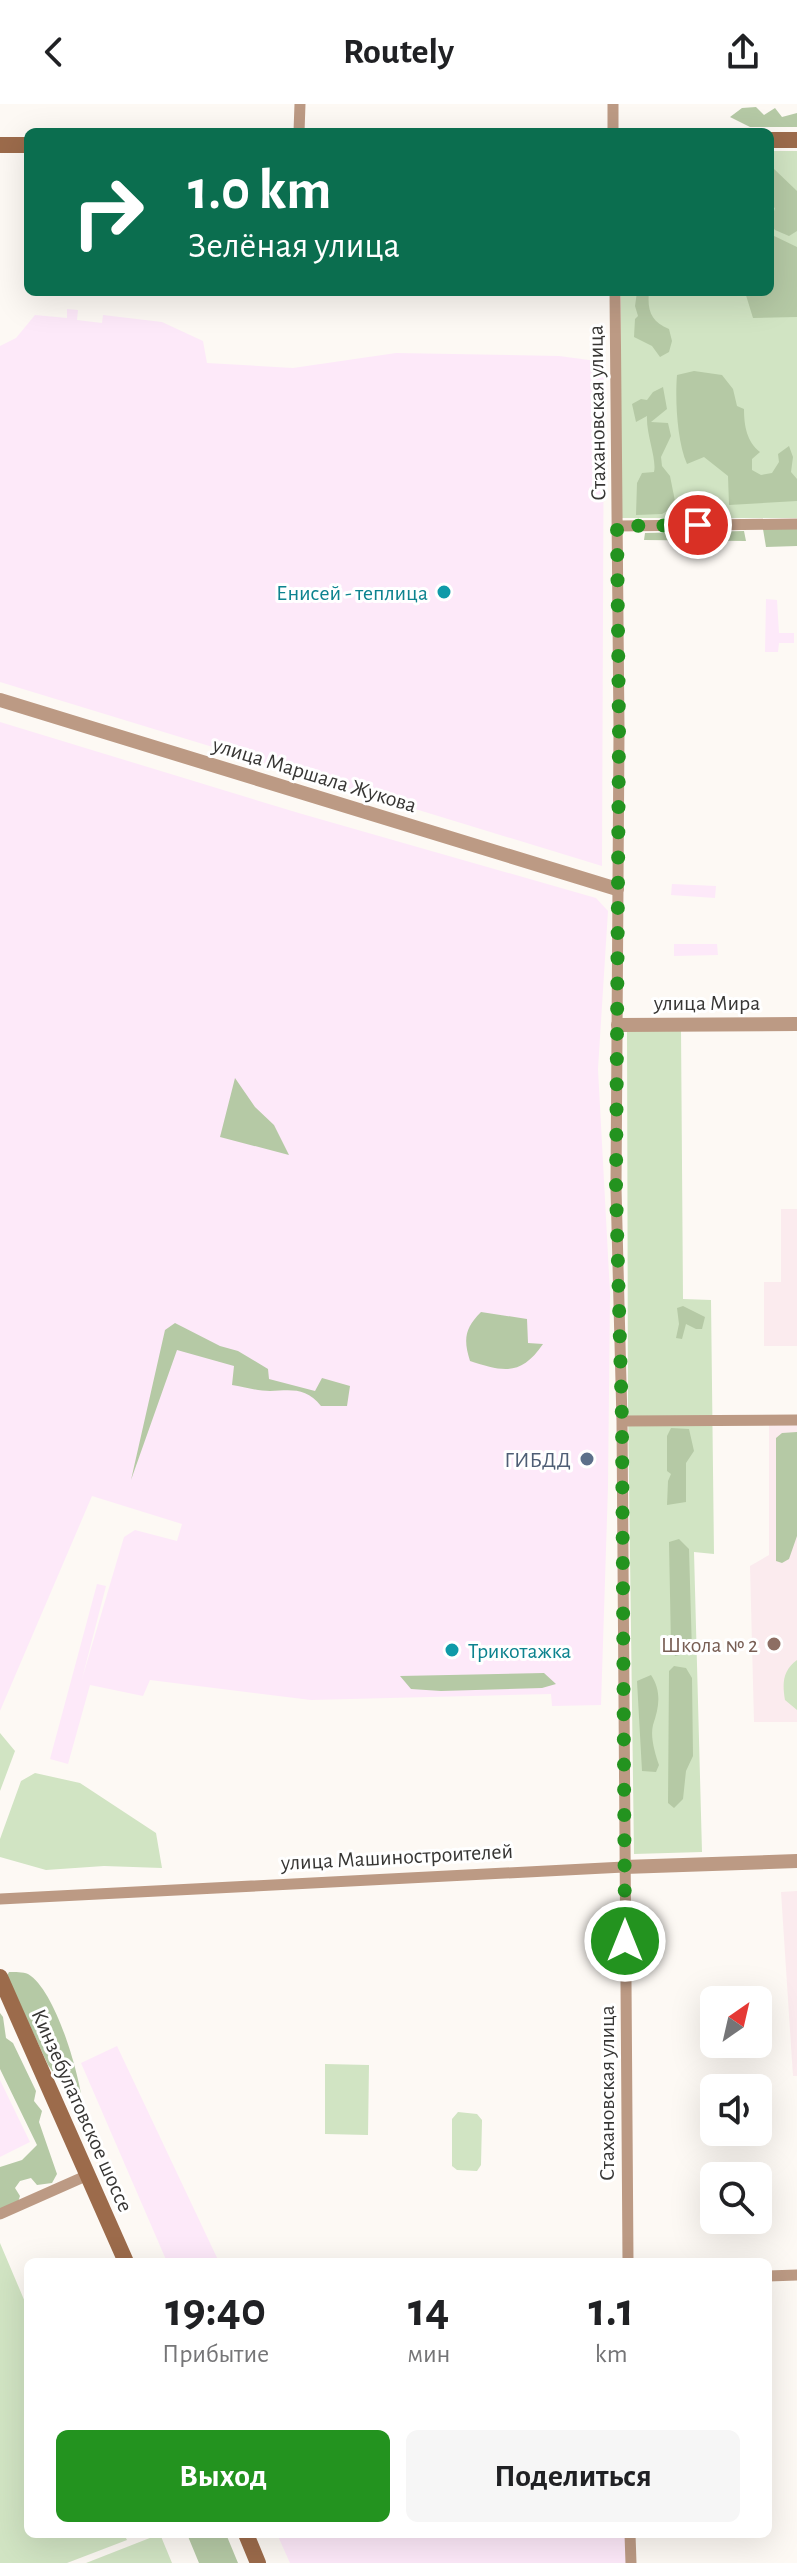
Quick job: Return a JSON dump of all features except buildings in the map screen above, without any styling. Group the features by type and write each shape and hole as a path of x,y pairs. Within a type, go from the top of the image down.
{"main road":[{"path":"774,140 797,140"},
{"path":"0,145 24,145"},
{"name":"Кинзебулатовское шоссе","path":"0,1977 124,2258"},
{"path":"248,2538 258,2563"}],"street":[{"path":"299,128 300,104"},
{"path":"613,104 613,128"},
{"name":"Стахановская улица","path":"615,296 619,731 616,1188 622,1421 628,2258"},
{"path":"617,526 797,524"},
{"name":"улица Маршала Жукова","path":"0,700 617,889"},
{"name":"улица Мира","path":"618,1025 797,1024"},
{"path":"622,1421 797,1420"},
{"name":"улица Машиностроителей","path":"0,1899 797,1861"},
{"path":"0,2214 88,2175"},
{"path":"772,2276 797,2275"},
{"path":"630,2538 631,2563"}],"shaded area":[{"path":"67,309 78,310 77,320 102,323 103,315 162,322 203,341 207,363 293,368 396,353 559,356 604,362 602,866 0,682 0,346 16,338 35,315 67,318"},
{"path":"766,599 777,600 779,633 794,633 794,643 779,643 778,652 765,652"},
{"path":"0,722 302,814 596,898 608,911 598,1069 610,1293 601,1705 552,1706 551,1694 311,1700 150,1680 143,1696 90,1685 68,1764 50,1759 97,1584 106,1586 82,1679 124,1537 135,1530 177,1541 182,1524 92,1496 0,1711"},
{"path":"672,884 716,886 715,898 671,895"},
{"path":"674,944 717,944 718,955 674,956"},
{"path":"781,1209 797,1209 797,1346 764,1346 764,1282 781,1282"},
{"name":"Школа № 2","path":"769,1424 797,1424 797,1722 754,1722 750,1566 769,1555"},
{"path":"797,1891 797,2076 793,2076 781,1892"},
{"path":"117,2046 217,2258 165,2258 81,2063"},
{"path":"0,2080 30,2142 0,2157"},
{"path":"279,2538 629,2538 629,2563 290,2563"}],"green space":[{"path":"756,107 764,115 775,108 782,117 797,113 797,127 750,127 730,117 742,108"},
{"path":"774,151 797,151 797,518 620,518 621,296 774,296"},
{"path":"774,169 797,191 797,231 789,236 775,230"},
{"path":"774,236 797,247 797,317 753,318 746,296 774,296"},
{"path":"636,296 649,296 652,315 669,329 672,341 669,352 660,357 652,346 634,337 638,316"},
{"path":"694,371 722,375 733,389 737,406 744,409 749,438 760,452 752,459 752,470 761,475 772,473 779,462 778,454 789,446 793,457 791,472 797,479 797,501 729,505 728,476 704,457 687,464 678,420 677,375"},
{"path":"663,387 667,409 651,422 668,423 671,436 661,457 662,466 670,476 676,506 662,514 636,515 637,483 642,473 654,472 655,467 647,416 636,422 632,404 641,399 647,400 653,392"},
{"path":"763,529 797,529 797,546 766,547"},
{"path":"744,531 746,541 644,540 645,533"},
{"path":"681,1029 683,1299 711,1300 714,1554 694,1552 702,1852 634,1854 627,1031"},
{"path":"235,1078 255,1107 274,1125 289,1155 220,1137"},
{"path":"683,1306 705,1317 702,1329 686,1324 682,1339 676,1338 679,1324 677,1308"},
{"path":"481,1312 527,1319 528,1343 543,1344 527,1362 511,1369 470,1361 467,1334"},
{"path":"175,1323 220,1346 238,1351 268,1369 269,1379 315,1391 322,1378 350,1386 347,1406 321,1406 298,1391 265,1391 232,1385 234,1366 177,1350 131,1480 165,1330"},
{"path":"671,1428 689,1429 694,1451 686,1463 686,1502 667,1505 671,1474 667,1471 667,1436"},
{"path":"797,1432 797,1536 789,1559 782,1563 776,1561 776,1438 782,1433"},
{"path":"679,1539 689,1549 692,1652 675,1656 671,1647 669,1542"},
{"path":"797,1660 797,1710 785,1700 784,1688 786,1673"},
{"path":"674,1666 686,1668 692,1678 693,1756 686,1771 683,1799 674,1808 668,1803 669,1671"},
{"path":"544,1673 556,1684 542,1688 441,1691 411,1689 400,1676"},
{"path":"651,1675 657,1687 658,1700 652,1730 659,1765 656,1772 642,1771 637,1681"},
{"path":"0,1733 15,1751 0,1791"},
{"path":"35,1773 80,1783 156,1833 162,1868 104,1866 46,1870 0,1857 0,1839 21,1781"},
{"path":"9,1972 28,1974 47,1996 64,2032 82,2100 75,2103 48,2065 7,1976"},
{"path":"0,2013 6,2038 13,2043 36,2091 34,2101 42,2111 39,2122 57,2174 52,2183 37,2185 31,2178 20,2181 15,2188 20,2196 18,2202 0,2210 0,2167 22,2160 37,2145 0,2069"},
{"path":"325,2064 369,2065 368,2135 325,2134"},
{"path":"458,2112 477,2114 482,2120 481,2165 477,2171 457,2170 452,2166 452,2119"},
{"path":"0,2243 24,2300 24,2538 127,2540 67,2563 0,2563"},
{"path":"150,2538 162,2538 172,2563 86,2563"},
{"path":"189,2538 228,2538 238,2563 199,2563"}],"place":[{"name":"Енисей - теплица","path":"444,592"},
{"name":"ГИБДД","path":"587,1459"},
{"name":"Школа № 2","path":"774,1644"},
{"name":"Трикотажка","path":"452,1650"}],"route":[{"path":"625,1941 622,1421 616,1188 617,526 698,525"}]}
